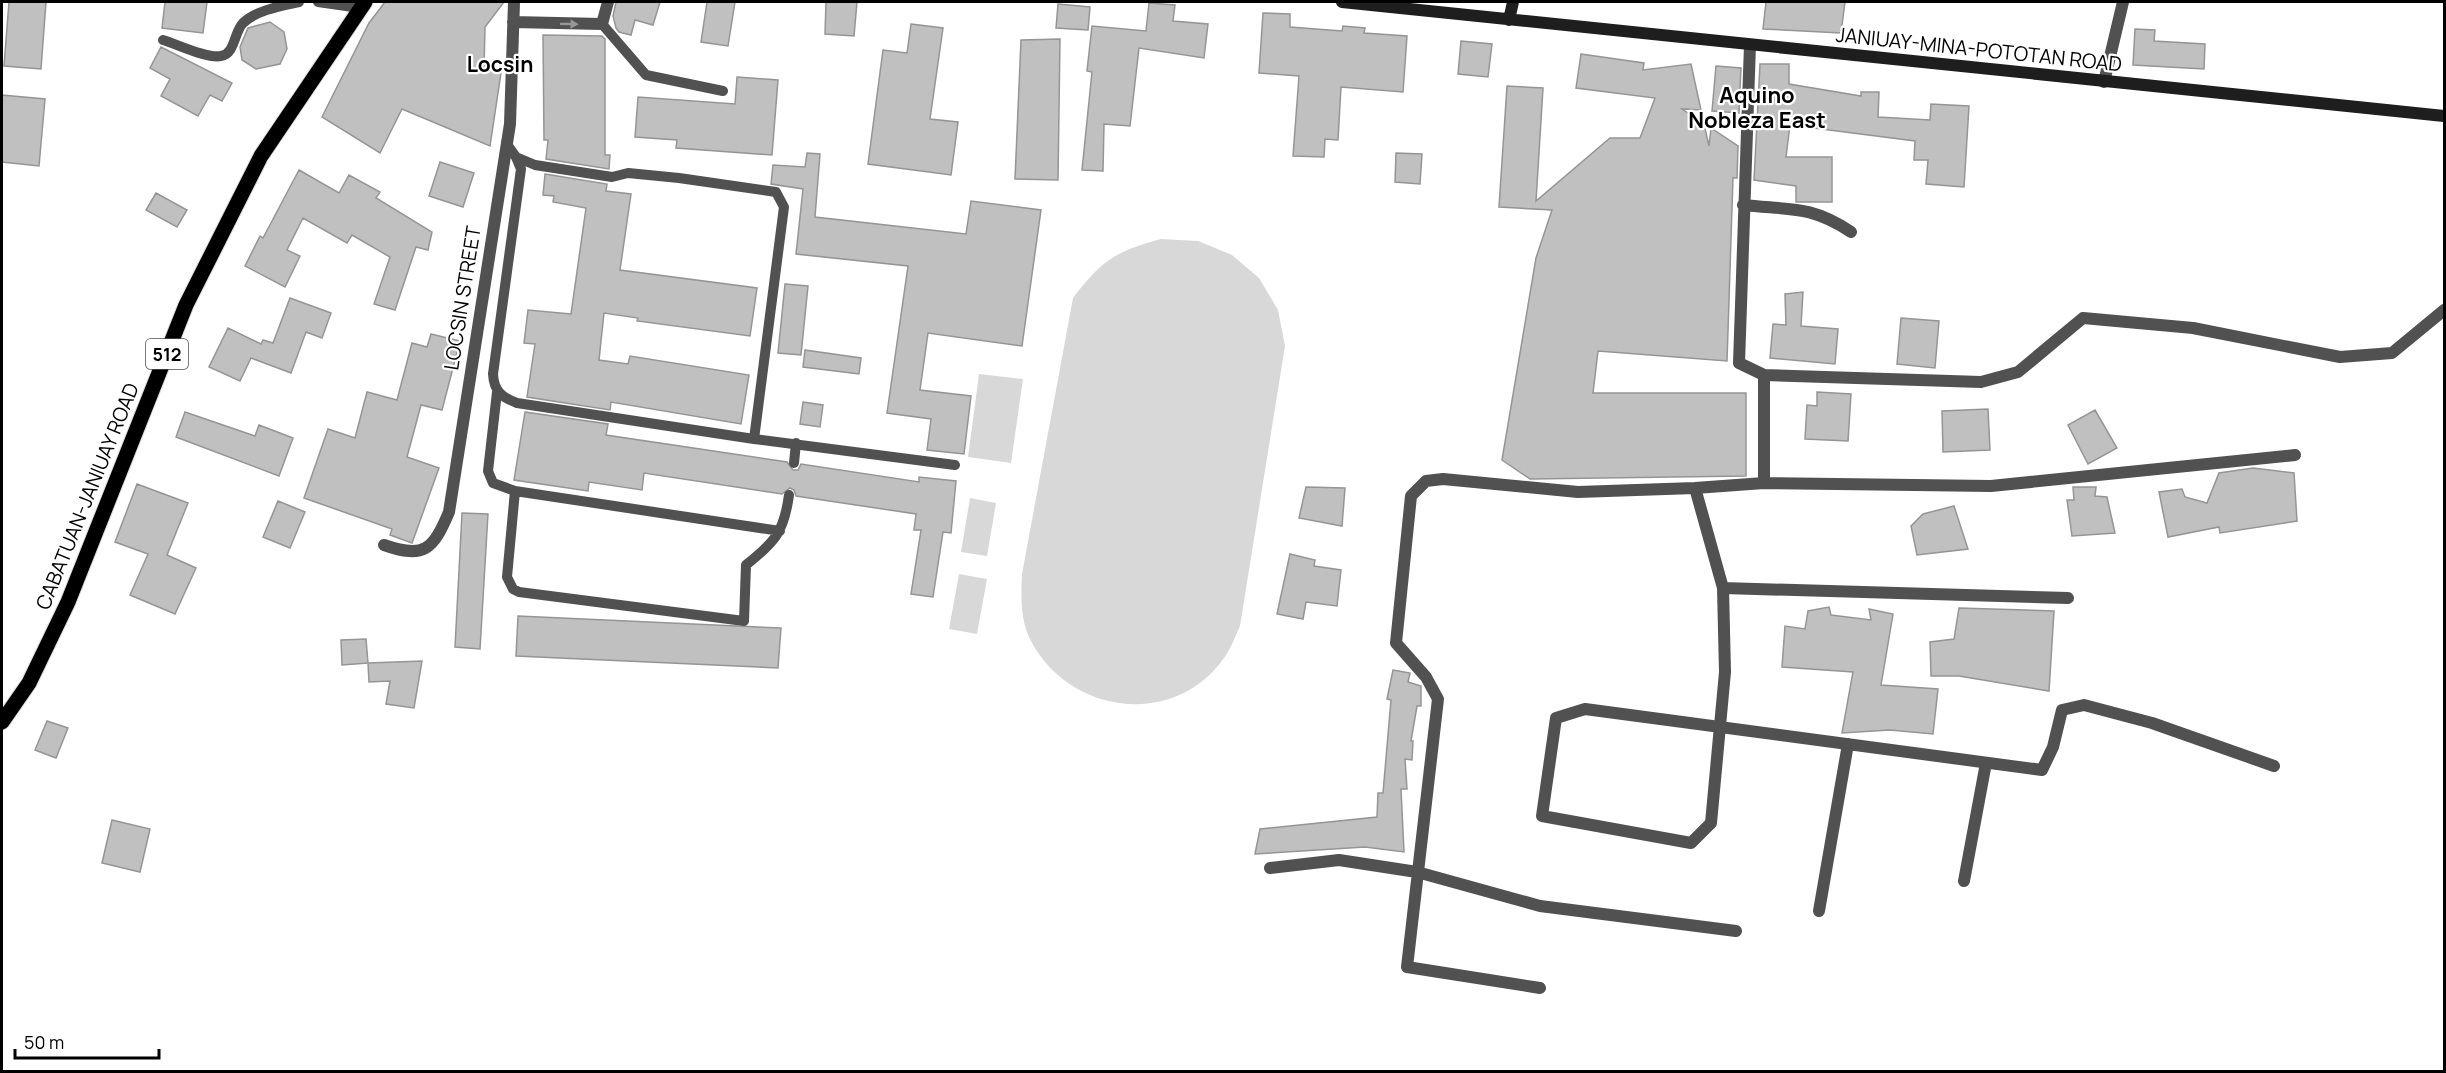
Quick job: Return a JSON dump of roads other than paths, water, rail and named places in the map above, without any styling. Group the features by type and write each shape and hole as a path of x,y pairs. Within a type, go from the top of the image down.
{"main road":[{"name":"JANIUAY-MINA-POTOTAN ROAD","path":"1342,2 2445,117"},
{"path":"1509,20 1513,2"},
{"name":"CABATUAN-JANIUAY ROAD","path":"2,722 29,683 68,602 186,305 261,156 362,5"}],"street":[{"name":"LOCSIN STREET","path":"384,545 407,553 423,550 439,535 449,512 510,124 514,2"},
{"path":"513,22 602,24 608,2"},
{"path":"2104,82 2123,2"},
{"path":"1750,45 1739,363 1764,375 1981,382 2018,372 2083,318 2193,328 2340,357 2392,353 2445,310"},
{"path":"1743,205 1808,210 1833,220 1851,232"},
{"path":"1764,375 1764,483"},
{"path":"1540,988 1407,967 1438,699 1426,677 1396,643 1411,496 1426,481 1443,479 1578,492 1764,483 1991,486 2295,455"},
{"path":"1695,488 1723,588 1725,672 1720,726 1711,823 1691,843 1542,816 1556,718 1585,709 1720,726 2042,770 2053,747 2062,710 2084,705 2152,723 2274,766"},
{"path":"1723,588 2068,598"},
{"path":"1819,911 1848,744"},
{"path":"1964,881 1986,763"},
{"path":"1270,868 1339,860 1417,873 1540,906 1736,932"}],"lane":[{"path":"163,40 212,56 223,56 230,50 237,31 248,19 299,2"},
{"path":"319,2 362,5"},
{"path":"602,24 646,75 723,91"},
{"path":"507,143 521,169 493,374 497,392 488,471 493,483 516,491 780,531"},
{"path":"516,157 535,165 612,177 628,173 776,192 784,207 754,439"},
{"path":"497,392 517,404 754,439 955,465"},
{"path":"794,463 796,443"},
{"path":"516,491 507,577 513,589 519,592 744,621 746,565 780,531 785,522 789,495"}],"district":[{"name":"Locsin","path":"500,64"},
{"name":"Aquino Nobleza East","path":"1757,108"}]}
